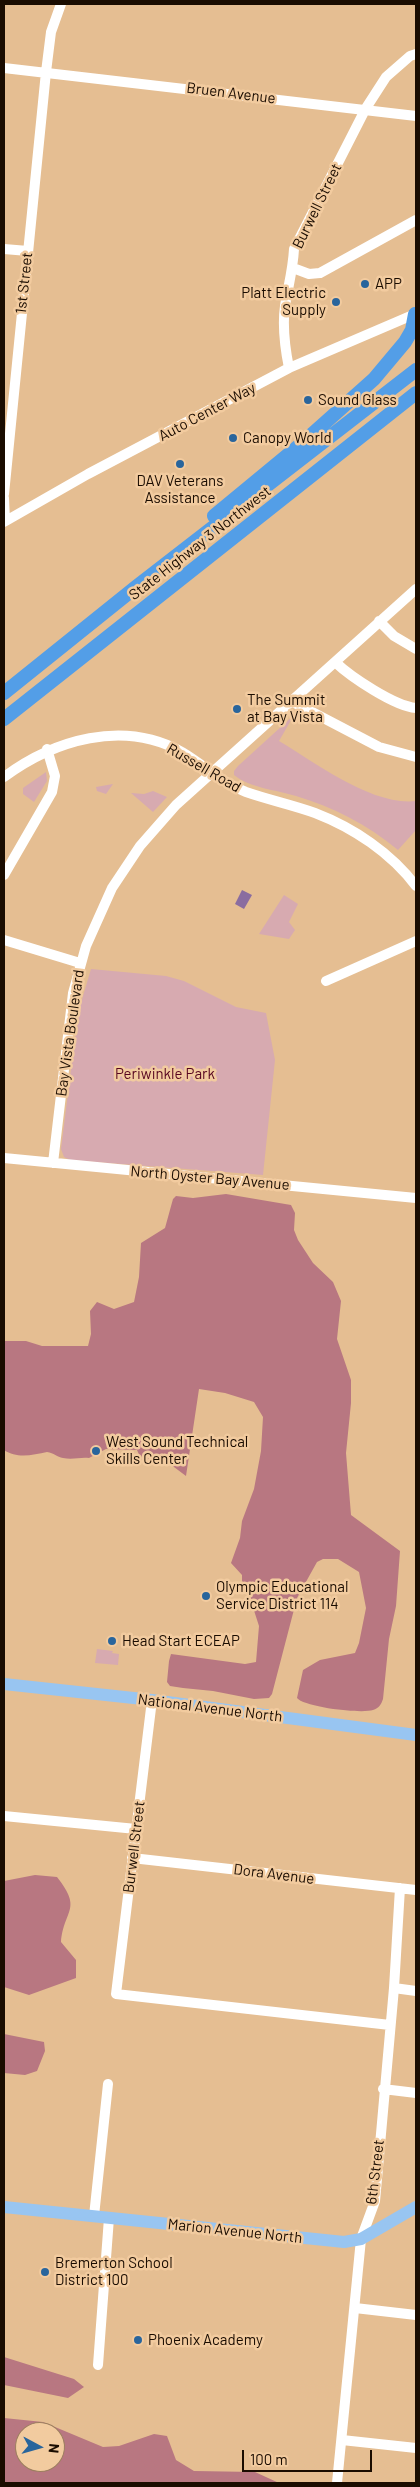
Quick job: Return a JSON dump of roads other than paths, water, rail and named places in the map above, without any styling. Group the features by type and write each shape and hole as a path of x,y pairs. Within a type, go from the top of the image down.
{"highway":[{"path":"136,587 203,525 279,464 374,379 405,342 412,330 416,314"},
{"name":"State Highway 3 Northwest","path":"4,693 136,587 416,370"},
{"name":"State Highway 3 Northwest","path":"4,719 416,392"},
{"path":"372,428 416,398"}],"main road":[{"name":"National Avenue North","path":"4,1684 152,1700 416,1735"},
{"path":"4,2207 94,2216"},
{"path":"361,2239 416,2207"},
{"name":"Marion Avenue North","path":"94,2216 344,2242 361,2239"}],"street":[{"name":"1st Street","path":"4,521 6,447 46,72 51,32 62,4"},
{"name":"Burwell Street","path":"289,368 284,342 285,307 293,268 294,249 366,108 386,76 410,56 416,54"},
{"name":"Bruen Avenue","path":"4,68 366,108 416,116"},
{"path":"293,268 309,274 320,273 416,220"},
{"path":"4,249 28,251"},
{"name":"Auto Center Way","path":"4,521 289,368 416,314"},
{"name":"Bay Vista Boulevard","path":"54,1163 68,1025 80,963 102,908 125,867 164,816 416,590"},
{"path":"379,622 394,636 416,649"},
{"path":"335,662 372,689 416,708"},
{"path":"291,701 379,747 416,757"},
{"name":"Russell Road","path":"4,777 22,763 69,742 98,737 128,737 156,742 175,749 235,788 315,813 346,828 390,858 416,886"},
{"path":"4,875 52,792 55,776 48,750"},
{"path":"4,940 80,963"},
{"path":"326,981 416,941"},
{"name":"North Oyster Bay Avenue","path":"4,1158 416,1198"},
{"name":"Burwell Street","path":"152,1700 116,1994 390,2025"},
{"path":"4,1816 136,1829"},
{"name":"Dora Avenue","path":"132,1858 416,1890"},
{"name":"6th Street","path":"337,2483 361,2239 375,2200 383,2090 394,1988 400,1888"},
{"path":"394,1988 416,1991"},
{"path":"94,2216 108,2084"},
{"path":"383,2090 416,2093"},
{"path":"98,2365 109,2218"},
{"path":"355,2308 416,2314"},
{"path":"342,2440 416,2448"}],"place":[{"name":"APP","path":"365,284"},
{"name":"Platt Electric Supply","path":"336,302"},
{"name":"Sound Glass","path":"308,400"},
{"name":"Canopy World","path":"233,438"},
{"name":"DAV Veterans Assistance","path":"180,464"},
{"name":"The Summit at Bay Vista","path":"237,709"},
{"name":"West Sound Technical Skills Center","path":"96,1451"},
{"name":"Olympic Educational Service District 114","path":"206,1596"},
{"name":"Head Start ECEAP","path":"112,1641"},
{"name":"Bremerton School District 100","path":"45,2272"},
{"name":"Phoenix Academy","path":"138,2340"}],"park label":[{"name":"Periwinkle Park","path":"165,1074"}]}
